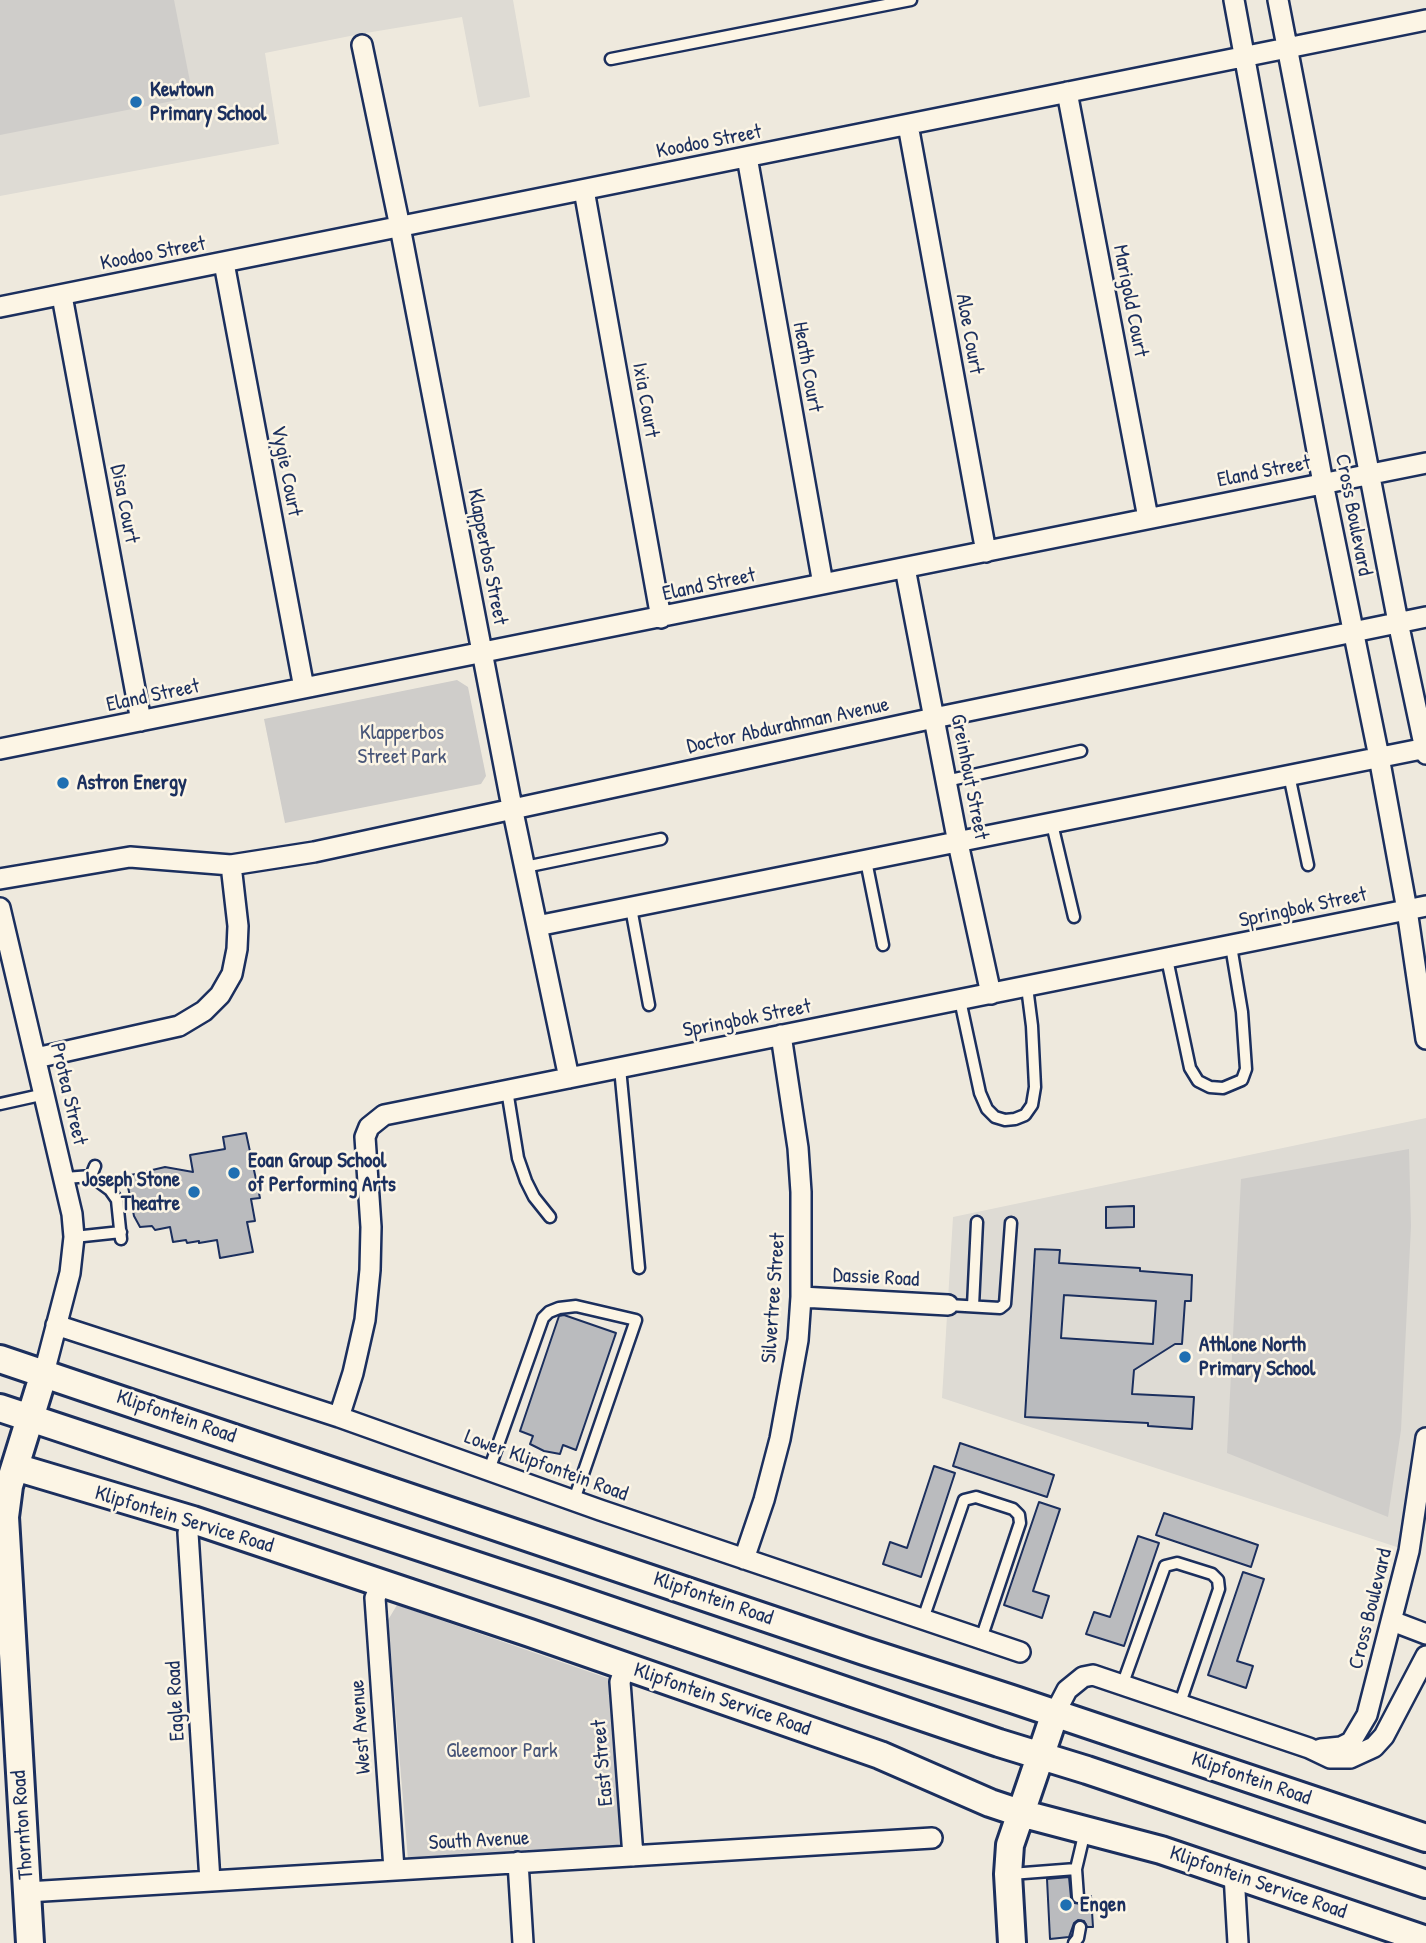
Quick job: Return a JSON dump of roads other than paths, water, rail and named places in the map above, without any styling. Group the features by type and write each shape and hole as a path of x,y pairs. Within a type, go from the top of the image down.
{"main road":[{"name":"Klipfontein Road","path":"0,1359 1426,1838"},
{"name":"Thornton Road","path":"30,1943 5,1517 7,1465 30,1417 44,1373"},
{"name":"Klipfontein Road","path":"0,1408 1426,1884"},
{"name":"Klipfontein Service Road","path":"7,1465 193,1520 870,1751 1020,1813 1161,1850 1426,1940"},
{"path":"1012,1943 1008,1874 1010,1845 1055,1713"}],"street":[{"name":"Cross Boulevard","path":"1234,0 1323,483 1379,757 1426,1039"},
{"name":"Cross Boulevard","path":"1278,0 1398,622 1426,750"},
{"name":"Koodoo Street","path":"0,307 1426,20"},
{"name":"Klapperbos Street","path":"362,45 400,227 512,807 569,1078"},
{"name":"Marigold Court","path":"1067,92 1148,519"},
{"name":"Aloe Court","path":"908,125 986,552"},
{"name":"Heath Court","path":"747,157 823,584"},
{"name":"Ixia Court","path":"584,190 661,618"},
{"name":"Vygie Court","path":"224,263 304,688"},
{"name":"Disa Court","path":"62,296 141,721"},
{"name":"Eland Street","path":"0,749 1426,463"},
{"name":"Greinhout Street","path":"905,568 958,843 991,994"},
{"name":"Doctor Abdurahman Avenue","path":"0,879 130,857 231,865 314,852 512,807 1426,617"},
{"path":"537,926 1379,757 1426,750"},
{"path":"36,1058 179,1027 204,1011 220,995 232,974 237,949 238,926 231,865"},
{"name":"Springbok Street","path":"340,1417 362,1333 370,1270 371,1227 364,1146 369,1127 384,1115 1426,906"},
{"name":"Protea Street","path":"0,908 65,1178 74,1237 71,1273 44,1373"},
{"name":"Silvertree Street","path":"744,1559 764,1500 780,1439 802,1297 800,1170 781,1035"},
{"name":"Dassie Road","path":"802,1297 948,1305"},
{"name":"Lower Klipfontein Road","path":"56,1325 340,1417 744,1559 1020,1652"},
{"name":"Cross Boulevard","path":"1309,1748 1341,1747 1351,1742 1361,1728 1378,1681 1409,1551 1426,1438"},
{"name":"Eagle Road","path":"193,1520 188,1533 209,1881"},
{"name":"West Avenue","path":"380,1584 375,1598 394,1869"},
{"path":"1392,1621 1426,1634"},
{"name":"Cross Boulevard","path":"1055,1713 1067,1690 1083,1677 1093,1675 1309,1748 1330,1758 1340,1759 1363,1754 1384,1736 1426,1656"},
{"name":"East Street","path":"625,1667 620,1682 633,1856"},
{"name":"South Avenue","path":"27,1892 932,1838"},
{"path":"518,1862 523,1943"},
{"path":"1234,1874 1238,1943"}],"lane":[{"path":"611,58 911,0"},
{"path":"946,781 1081,751"},
{"path":"1289,775 1308,865"},
{"path":"1052,824 1074,917"},
{"path":"525,867 661,839"},
{"path":"866,862 883,945"},
{"path":"631,908 649,1005"},
{"path":"1167,958 1190,1068 1198,1081 1210,1087 1223,1087 1242,1080 1246,1069 1243,1026 1231,946"},
{"path":"960,1000 980,1093 995,1117 1015,1119 1025,1115 1032,1105 1035,1087 1027,987"},
{"path":"620,1068 639,1268"},
{"path":"507,1090 518,1158 534,1197 550,1217"},
{"path":"0,1104 45,1094"},
{"path":"65,1178 93,1171 117,1200 121,1235 74,1237"},
{"path":"974,1306 977,1222"},
{"path":"948,1305 1000,1308 1004,1304 1011,1223"},
{"path":"489,1470 542,1318 559,1308 576,1306 636,1320 574,1500"},
{"path":"923,1619 964,1500 976,1497 1013,1509 1019,1515 1020,1523 981,1639"},
{"path":"1123,1684 1165,1566 1177,1563 1212,1574 1218,1580 1219,1589 1180,1703"},
{"path":"1078,1897 1076,1869 1085,1830"},
{"path":"1008,1874 1076,1869"},
{"path":"1074,1943 1080,1927"}],"place":[{"name":"Kewtown Primary School","path":"136,102"},
{"name":"Astron Energy","path":"63,783"},
{"name":"Eoan Group School of Performing Arts","path":"234,1173"},
{"name":"Joseph Stone Theatre","path":"194,1192"},
{"name":"Athlone North Primary School","path":"1185,1357"},
{"name":"Engen","path":"1066,1905"}],"park label":[{"name":"Klapperbos Street Park","path":"402,745"},
{"name":"Gleemoor Park","path":"502,1751"}]}
